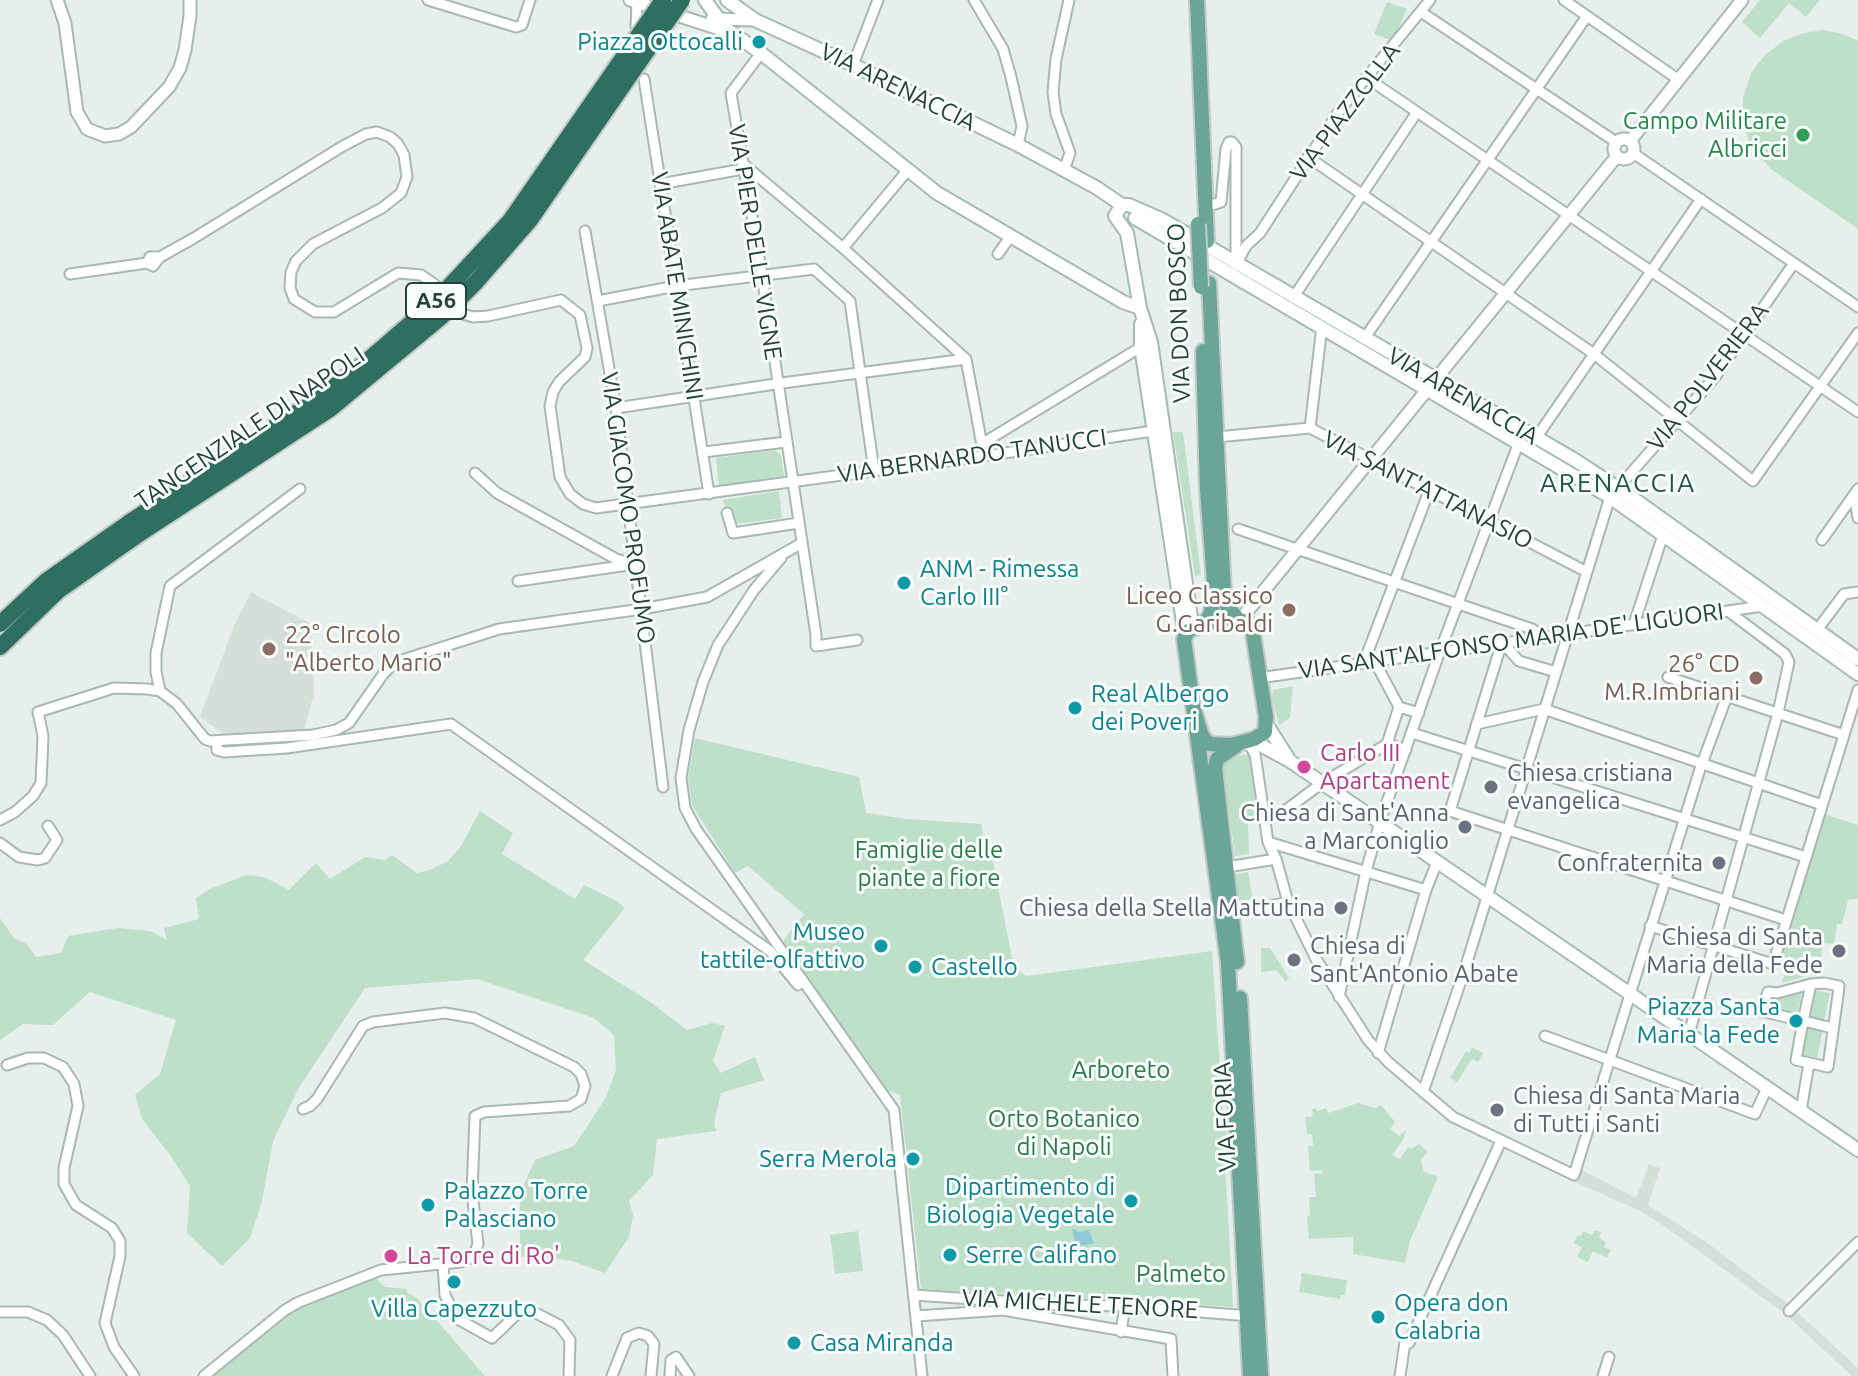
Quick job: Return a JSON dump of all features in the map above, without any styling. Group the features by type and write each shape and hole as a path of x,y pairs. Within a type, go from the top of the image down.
{"highway":[{"name":"TANGENZIALE DI NAPOLI","path":"0,647 58,591 134,528 319,398 434,303 510,221 663,0"},
{"name":"TANGENZIALE DI NAPOLI","path":"0,624 46,581 330,409 441,317 530,220 682,0"}],"main road":[{"path":"705,0 716,18 733,33 937,193 1123,302 1140,308"},
{"name":"VIA DON BOSCO","path":"1187,0 1207,241 1207,489 1215,595 1205,623"},
{"name":"VIA DON BOSCO","path":"1197,0 1202,207 1198,224 1217,437 1224,595 1227,606 1252,627 1259,678"},
{"name":"VIA ARENACCIA","path":"735,2 755,20 1018,145 1064,170 1129,221 1151,226 1322,326 1536,438 1858,659"},
{"name":"VIA ARENACCIA","path":"1129,221 1156,216 1364,339 1519,442 1614,492 1663,535 1858,674"},
{"path":"1129,221 1140,230 1151,226"},
{"path":"1129,221 1140,308 1141,347 1191,618 1195,623 1239,619"},
{"path":"1140,308 1151,342 1158,430 1194,710 1221,868"},
{"path":"1185,635 1205,623"},
{"path":"1259,678 1267,725 1290,761"},
{"path":"1194,710 1202,736 1209,744 1249,746 1290,761 1858,1150"},
{"path":"1221,868 1215,763 1249,746 1267,725"},
{"name":"VIA FORIA","path":"1221,868 1248,1117 1252,1316 1250,1376"},
{"name":"VIA FORIA","path":"1252,1316 1261,1376"}],"street":[{"path":"57,0 65,23 77,112 87,129 105,136 119,134 131,127 169,87 180,68 185,50 190,0"},
{"path":"428,0 520,27 530,0"},
{"path":"853,65 878,0"},
{"path":"974,0 1003,49 1022,126 1018,145"},
{"path":"1064,170 1070,153 1056,114 1053,92 1056,59 1069,0"},
{"name":"VIA PIAZZOLLA","path":"1236,265 1339,111 1430,0"},
{"path":"1564,0 1679,80"},
{"path":"1617,156 1626,158 1679,80 1742,0"},
{"path":"636,27 633,1 733,33"},
{"path":"1421,12 1616,142"},
{"path":"1364,339 1587,16"},
{"path":"691,22 716,18 755,20"},
{"name":"VIA PIER DELLE VIGNE","path":"761,53 731,93 799,523"},
{"path":"1367,78 1858,412"},
{"name":"VIA ABATE MINICHINI","path":"644,79 709,494"},
{"path":"1293,298 1417,112"},
{"path":"70,274 155,260 343,146 377,132 390,137 404,155 407,177 401,193 382,208 313,244 296,261 291,272 290,288 294,299 315,312 334,312 398,273 421,275 434,284"},
{"path":"1617,156 1614,148 1621,139 1701,199 1858,307"},
{"path":"1202,207 1221,202 1226,149 1232,142 1236,147 1236,265"},
{"path":"1239,619 1617,156"},
{"path":"1308,157 1594,354 1753,481 1858,333"},
{"path":"660,184 743,166 843,248 966,359 984,456"},
{"path":"843,248 907,171"},
{"path":"1536,438 1701,199"},
{"name":"VIA GIACOMO PROFUMO","path":"585,231 616,408 663,787"},
{"path":"998,254 1010,237"},
{"name":"VIA POLVERIERA","path":"1614,492 1746,335 1794,263"},
{"path":"598,301 676,286 814,269 850,301 874,471"},
{"name":"VIA BERNARDO TANUCCI","path":"463,314 488,316 561,300 580,315 587,348 585,357 559,382 550,406 560,477 570,494 583,504 596,508 1158,430"},
{"path":"1310,428 1322,326"},
{"path":"984,456 988,440 1141,347"},
{"path":"616,408 777,383 966,359"},
{"name":"VIA SANT'ATTANASIO","path":"1217,437 1310,428 1587,572"},
{"path":"704,452 786,442"},
{"path":"1339,997 1366,871 1380,822 1457,603 1519,442"},
{"path":"475,473 497,493 616,559 636,564"},
{"path":"160,691 156,653 170,586 300,489"},
{"path":"1419,713 1399,707 1369,661 1394,582 1429,491"},
{"path":"1423,1092 1464,972 1614,492"},
{"path":"1856,492 1858,518"},
{"path":"1822,540 1856,492"},
{"path":"727,513 733,533 799,523 816,646 857,640"},
{"path":"1238,529 1532,629 1544,637"},
{"path":"1634,624 1663,535"},
{"path":"0,820 33,796 41,783 43,736 38,712 114,688 160,691 177,704 205,739 217,742 313,735 336,730 349,723 384,673 396,662 499,629 707,597 802,543"},
{"path":"783,555 754,590 718,645 703,682 689,730 681,778 685,808 696,829 896,1115 922,1376"},
{"path":"518,581 636,564"},
{"path":"1817,630 1844,594 1858,592"},
{"name":"VIA SANT'ALFONSO MARIA DE' LIGUORI","path":"1259,678 1763,606"},
{"path":"1741,621 1745,609"},
{"path":"1689,1034 1778,713 1789,662 1785,654 1728,611"},
{"path":"1502,642 1519,661 1556,672"},
{"path":"1502,642 1450,811 1786,920"},
{"path":"1668,677 1844,735"},
{"path":"1650,926 1773,964 1858,690"},
{"path":"1249,746 1268,842 1288,902 1339,997 1378,1053 1453,1117 1574,1175 1701,763 1727,696"},
{"path":"1264,814 1282,813 1322,783 1387,744 1399,707"},
{"path":"1477,724 1544,709 1822,805"},
{"path":"217,742 217,750 224,752 287,748 432,725 454,725 770,951 808,998 823,1011"},
{"path":"1412,733 1806,857"},
{"path":"1387,744 1406,750"},
{"path":"0,843 19,857 45,858 57,840 48,826"},
{"path":"1268,842 1426,890"},
{"path":"1221,868 1276,859"},
{"path":"1378,1053 1437,862"},
{"path":"1228,915 1288,902"},
{"path":"1811,984 1803,1021 1796,1060 1828,1067 1839,986 1811,984 1777,993 1768,992 1761,1011 1803,1021 1833,1028"},
{"path":"204,1376 294,1304 375,1272 401,1266 467,1260 477,1252 478,1237 472,1192 473,1121 479,1113 573,1105 584,1095 584,1082 574,1067 474,1018 452,1013 366,1025 357,1033 315,1102 303,1109"},
{"path":"1545,1036 1755,1114 1767,1088"},
{"path":"7,1065 28,1058 44,1058 63,1067 74,1084 77,1110 64,1165 64,1184 73,1203 112,1228 120,1241 120,1256 105,1323 112,1343 134,1376"},
{"path":"1801,1111 1809,1063"},
{"path":"1400,1376 1407,1342 1501,1141"},
{"path":"1789,1311 1858,1242"},
{"path":"443,1264 445,1295 456,1318 492,1338 525,1309 559,1325 570,1340 569,1376"},
{"name":"VIA MICHELE TENORE","path":"914,1295 1003,1305 1125,1306 1252,1316"},
{"path":"916,1316 1003,1305 1121,1332 1171,1339 1173,1376"},
{"path":"1121,1332 1125,1306"},
{"path":"0,1312 28,1312 47,1320 58,1329 90,1376"},
{"path":"612,1376 627,1338 639,1333 648,1336 654,1344 651,1376"},
{"path":"670,1376 673,1358 677,1357 689,1376"},
{"path":"1603,1376 1609,1357"}],"shaded area":[{"name":"22° CIrcolo \"Alberto Mario\"","path":"251,592 311,624 314,693 304,730 224,734 200,717 236,621"},
{"path":"1649,1164 1660,1168 1648,1205 1709,1244 1789,1305 1853,1363 1858,1369 1858,1376 1852,1376 1784,1313 1663,1225 1638,1210 1573,1181 1578,1168 1636,1198"}],"green space":[{"path":"1760,0 1820,0 1806,17 1789,3 1760,38 1742,22"},
{"path":"1387,2 1407,9 1393,41 1374,34"},
{"name":"Campo Militare Albricci","path":"1823,30 1858,41 1858,229 1771,169 1751,147 1743,123 1743,97 1751,73 1764,56 1783,41"},
{"path":"1173,432 1183,432 1201,575 1195,576"},
{"path":"775,450 781,455 784,476 719,486 716,458"},
{"path":"779,491 782,518 736,524 722,500"},
{"path":"1293,686 1290,718 1279,725 1273,690"},
{"name":"Orto Botanico di Napoli","path":"695,738 859,777 866,813 981,824 986,854 993,862 1014,967 1026,976 1212,951 1223,1115 1226,1116 1227,1143 1224,1143 1233,1307 921,1289 900,1095 885,1089 783,941 804,914 748,866 735,873 692,805 688,779"},
{"path":"1251,756 1260,822 1248,823 1249,854 1235,856 1223,766 1224,761 1230,758"},
{"path":"480,811 513,833 502,854 575,899 584,885 625,908 583,960 652,1003 687,1030 712,1023 725,1026 713,1061 721,1073 755,1057 764,1080 721,1093 714,1123 716,1131 657,1139 653,1175 629,1201 633,1215 629,1237 605,1273 572,1261 539,1256 520,1257 520,1193 535,1160 574,1146 605,1099 616,1070 614,1035 594,1018 477,979 365,988 298,1089 273,1141 262,1201 250,1238 222,1266 187,1233 190,1186 142,1119 135,1095 160,1074 176,1020 90,992 53,1025 23,1024 0,1040 0,918 14,938 27,944 36,957 61,953 68,936 118,928 150,931 167,940 164,928 199,919 196,898 246,875 264,877 289,890 316,863 330,879 365,857 385,860 392,855 417,873 430,870 448,861 461,846"},
{"path":"1824,814 1858,825 1858,899 1848,900 1842,924 1837,924 1834,944 1823,943 1821,957 1807,955 1803,977 1782,983 1786,969 1777,966"},
{"path":"1248,872 1253,899 1238,901 1233,875"},
{"path":"1261,948 1270,948 1289,978 1286,982 1276,970 1261,972"},
{"path":"1814,990 1830,993 1824,1021 1809,1018"},
{"path":"1802,991 1797,1015 1769,1009 1773,996"},
{"path":"1807,1026 1823,1029 1817,1058 1802,1055"},
{"path":"1472,1047 1483,1053 1478,1062 1472,1059 1457,1082 1450,1078 1466,1051 1469,1053"},
{"path":"1358,1103 1375,1108 1381,1105 1395,1122 1390,1129 1399,1136 1406,1130 1392,1155 1400,1159 1408,1147 1411,1149 1419,1144 1428,1152 1421,1159 1423,1171 1438,1177 1410,1241 1405,1263 1353,1254 1353,1237 1309,1239 1309,1197 1316,1197 1314,1174 1323,1173 1322,1170 1310,1171 1308,1146 1313,1146 1312,1134 1307,1134 1305,1117 1313,1116 1312,1110 1316,1108 1317,1111 1326,1108 1329,1113"},
{"path":"1595,1230 1601,1232 1599,1238 1606,1242 1604,1247 1611,1250 1607,1258 1593,1251 1588,1262 1577,1257 1582,1247 1573,1243 1583,1231 1592,1235"},
{"path":"858,1231 863,1271 835,1274 830,1235"},
{"path":"1302,1273 1347,1280 1345,1295 1341,1295 1340,1299 1299,1292"},
{"path":"374,1276 385,1287 406,1289 417,1298 485,1376 211,1376 296,1308"}],"water":[{"path":"1072,1228 1079,1232 1089,1230 1094,1244 1076,1246"}],"place":[{"name":"Piazza Ottocalli","path":"759,42"},
{"name":"Campo Militare Albricci","path":"1803,135"},
{"name":"ANM - Rimessa Carlo III°","path":"904,583"},
{"name":"Liceo Classico G.Garibaldi","path":"1289,610"},
{"name":"22° CIrcolo \"Alberto Mario\"","path":"269,649"},
{"name":"26° CD M.R.Imbriani","path":"1756,678"},
{"name":"Real Albergo dei Poveri","path":"1075,708"},
{"name":"Carlo III Apartament","path":"1304,767"},
{"name":"Chiesa cristiana evangelica","path":"1491,787"},
{"name":"Chiesa di Sant'Anna a Marconiglio","path":"1465,827"},
{"name":"Confraternita","path":"1719,863"},
{"name":"Chiesa della Stella Mattutina","path":"1341,908"},
{"name":"Museo tattile-olfattivo","path":"881,946"},
{"name":"Chiesa di Santa Maria della Fede","path":"1839,951"},
{"name":"Chiesa di Sant'Antonio Abate","path":"1294,960"},
{"name":"Castello","path":"915,967"},
{"name":"Piazza Santa Maria la Fede","path":"1796,1021"},
{"name":"Chiesa di Santa Maria di Tutti i Santi","path":"1497,1110"},
{"name":"Serra Merola","path":"913,1159"},
{"name":"Dipartimento di Biologia Vegetale","path":"1131,1201"},
{"name":"Palazzo Torre Palasciano","path":"428,1205"},
{"name":"Serre Califano","path":"950,1255"},
{"name":"La Torre di Ro'","path":"391,1256"},
{"name":"Villa Capezzuto","path":"454,1282"},
{"name":"Opera don Calabria","path":"1378,1317"},
{"name":"Casa Miranda","path":"794,1343"}],"district":[{"name":"ARENACCIA","path":"1618,483"}],"park label":[{"name":"Famiglie delle piante a fiore","path":"929,864"},
{"name":"Arboreto","path":"1121,1070"},
{"name":"Palmeto","path":"1181,1274"}]}
